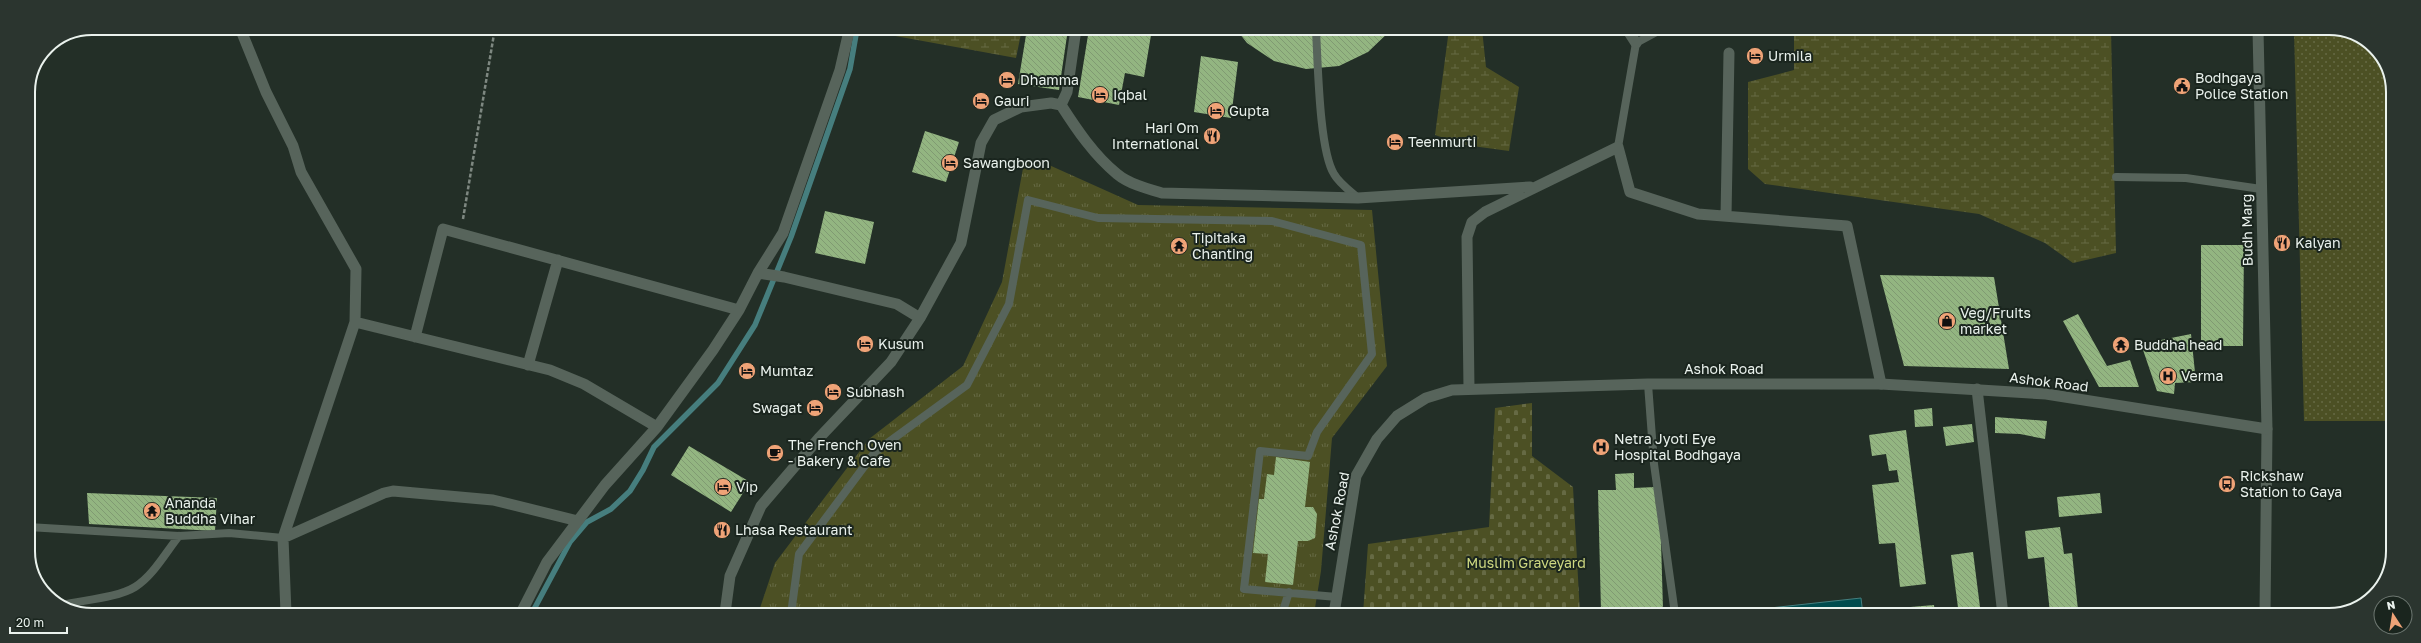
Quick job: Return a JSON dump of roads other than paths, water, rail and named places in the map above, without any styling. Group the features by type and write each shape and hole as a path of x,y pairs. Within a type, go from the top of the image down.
{"street":[{"path":"243,35 266,92 292,146 301,172 356,269 355,322 283,538 286,608"},
{"path":"524,608 547,562 605,485 657,427 739,310 758,273 783,233 840,70 848,35"},
{"path":"1061,105 1067,92 1075,35"},
{"path":"1630,35 1636,43"},
{"name":"Budh Marg","path":"2258,35 2267,429 2265,608"},
{"path":"1726,216 1729,53"},
{"path":"726,608 730,576 761,506 819,438 891,362 920,318 961,244 981,143 994,120 1021,107 1051,103 1061,105 1083,139 1118,175 1142,188 1162,193 1191,196 1358,198 1538,187"},
{"path":"1469,388 1467,237 1472,222 1485,212 1618,148 1630,192 1698,214 1847,226 1881,384"},
{"path":"415,337 443,229 739,310"},
{"path":"528,365 558,260"},
{"path":"758,273 784,277 897,304 920,318"},
{"path":"355,322 550,370 584,384 657,427"},
{"name":"Ashok Road","path":"1335,608 1356,476 1377,439 1397,416 1426,398 1452,390 1469,388 1648,384 1881,384 2046,394 2267,429"},
{"path":"1977,389 2002,608"},
{"path":"283,538 384,493 394,491 493,500 578,521"}],"lane":[{"path":"1316,35 1323,130 1329,164 1334,175 1358,198"},
{"path":"1618,148 1636,43 1652,35"},
{"path":"2116,177 2186,178 2261,189"},
{"path":"792,608 799,554 875,452 967,385 1009,304 1028,200 1098,218 1272,221 1360,245 1372,354 1317,432 1308,456 1260,450 1244,589 1337,597"},
{"path":"1648,384 1654,464 1674,608"},
{"path":"35,527 179,536 229,533 283,538"},
{"path":"69,603 125,592 135,587 145,579 179,536"},
{"path":"1284,608 1289,592"}],"water":[{"path":"1861,598 1862,608 1770,608"}],"waterway":[{"path":"535,608 570,542 587,522 611,509 630,491 643,470 654,447 718,383 755,325 791,237 850,69 856,35"}],"place":[{"name":"Urmila","path":"1755,56"},
{"name":"Dhamma","path":"1007,80"},
{"name":"Bodhgaya Police Station","path":"2182,86"},
{"name":"Iqbal","path":"1100,95"},
{"name":"Gauri","path":"981,101"},
{"name":"Gupta","path":"1216,111"},
{"name":"Hari Om International","path":"1212,136"},
{"name":"Teenmurti","path":"1395,142"},
{"name":"Sawangboon","path":"950,163"},
{"name":"Kalyan","path":"2282,243"},
{"name":"Tipitaka Chanting","path":"1179,246"},
{"name":"Veg/Fruits market","path":"1947,321"},
{"name":"Kusum","path":"865,344"},
{"name":"Buddha head","path":"2121,345"},
{"name":"Mumtaz","path":"747,371"},
{"name":"Verma","path":"2168,376"},
{"name":"Subhash","path":"833,392"},
{"name":"Swagat","path":"815,408"},
{"name":"Netra Jyoti Eye Hospital Bodhgaya","path":"1601,447"},
{"name":"The French Oven - Bakery & Cafe","path":"775,453"},
{"name":"Rickshaw Station to Gaya","path":"2227,484"},
{"name":"Vip","path":"723,487"},
{"name":"Ananda Buddha Vihar","path":"152,511"},
{"name":"Lhasa Restaurant","path":"722,530"}],"park label":[{"name":"Muslim Graveyard","path":"1526,563"}]}
